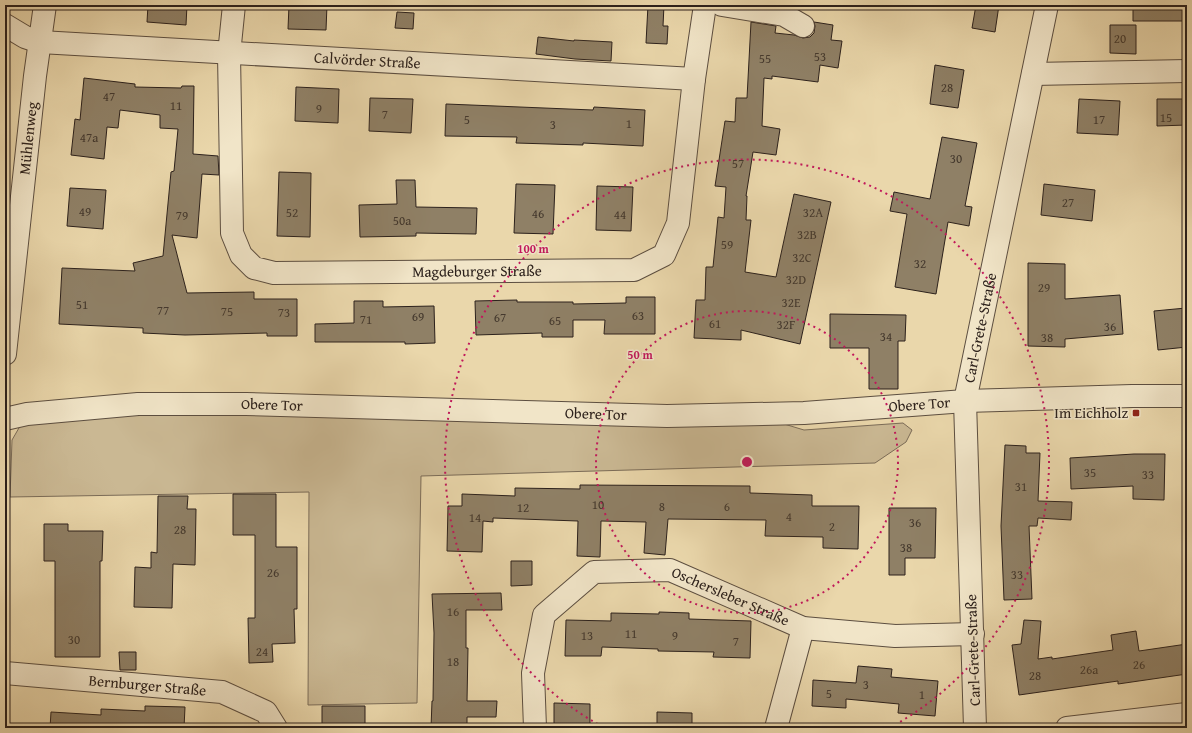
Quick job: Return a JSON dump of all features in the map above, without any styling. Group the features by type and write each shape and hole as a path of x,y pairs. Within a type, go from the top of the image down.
{"street":[{"name":"Mühlenweg","path":"5,354 34,84 45,5"},
{"name":"Magdeburger Straße","path":"234,5 229,54 232,234 241,255 254,268 274,273 634,270 664,255 678,223 704,5"},
{"path":"722,5 784,15 803,26"},
{"name":"Carl-Grete-Straße","path":"975,728 965,401 1047,5"},
{"path":"5,25 40,42"},
{"name":"Calvörder Straße","path":"40,42 229,54 694,79"},
{"path":"1033,74 1187,71"},
{"name":"Obere Tor","path":"5,419 26,414 138,404 246,404 667,416 804,413 965,401 1132,396 1187,396"},
{"name":"Oschersleber Straße","path":"535,728 532,673 544,615 594,572 670,570 803,628 895,636 973,634"},
{"path":"776,728 803,628"},
{"name":"Bernburger Straße","path":"5,673 222,692 266,712 276,728"},
{"path":"1067,728 1187,714"}],"shaded area":[{"path":"27,414 751,414 804,430 903,423 912,430 906,442 875,463 421,476 417,703 308,705 309,492 10,497 12,440"}],"building":[{"path":"148,5 187,5 186,25 147,22"},
{"path":"289,5 327,5 326,30 288,29"},
{"path":"648,5 664,5 663,26 668,26 667,44 646,43"},
{"path":"976,5 999,5 995,32 972,28"},
{"path":"1133,5 1187,5 1187,21 1133,21"},
{"path":"397,12 414,13 413,29 395,28"},
{"path":"751,22 776,26 775,33 794,35 803,38 810,37 814,33 814,22 833,25 831,40 842,41 838,68 820,65 818,82 772,76 772,79 764,78 762,126 780,129 776,155 753,152 746,196 746,220 751,220 745,272 776,277 794,194 831,202 800,344 741,330 741,340 694,338 696,300 705,300 706,267 713,267 718,217 724,218 726,187 715,186 725,121 735,122 736,98 747,98"},
{"path":"1110,25 1136,25 1136,54 1110,53"},
{"path":"538,37 574,41 612,42 611,61 575,59 536,54"},
{"path":"935,65 964,70 958,108 930,104"},
{"path":"84,78 135,84 135,87 181,88 182,86 194,86 193,154 218,156 219,175 202,174 197,238 172,235 187,293 254,292 254,299 297,299 297,336 267,336 267,333 185,335 143,333 143,328 59,324 62,268 135,271 133,263 163,256 171,172 174,171 178,129 160,128 160,115 120,110 118,128 107,127 104,159 71,155 75,119 80,120"},
{"path":"296,87 339,89 338,123 295,121"},
{"path":"370,98 413,99 411,133 369,131"},
{"path":"1079,99 1120,101 1118,135 1077,133"},
{"path":"1157,99 1187,99 1187,125 1157,126"},
{"path":"446,104 593,110 594,107 645,110 643,146 583,143 583,145 516,143 517,137 445,136"},
{"path":"942,137 977,143 965,206 972,207 969,226 948,222 936,294 895,287 907,214 890,211 894,192 930,199"},
{"path":"279,172 311,173 310,237 277,236"},
{"path":"396,180 415,180 416,207 477,208 476,234 416,233 416,236 360,237 359,205 397,204"},
{"path":"516,184 555,185 553,234 514,233"},
{"path":"1044,184 1095,190 1092,221 1041,215"},
{"path":"597,186 633,187 631,231 596,230"},
{"path":"70,188 106,190 103,229 67,226"},
{"path":"1028,263 1065,264 1065,299 1120,295 1123,334 1065,339 1065,347 1028,346"},
{"path":"626,297 655,297 655,334 604,334 605,320 573,320 573,337 542,337 542,333 476,335 475,301 517,300 517,302 573,302 573,304 626,303"},
{"path":"354,301 383,301 383,307 434,306 435,343 405,344 405,342 315,342 315,324 354,323"},
{"path":"1186,308 1187,347 1158,350 1154,311"},
{"path":"830,314 906,315 905,341 898,341 898,389 869,389 869,348 830,348"},
{"path":"1005,445 1026,446 1026,453 1040,453 1038,501 1072,502 1071,520 1038,518 1037,526 1029,526 1032,599 1004,600 1001,526"},
{"path":"1134,454 1165,454 1164,500 1133,499 1133,486 1071,489 1070,458"},
{"path":"580,485 750,486 750,493 812,495 812,506 859,506 858,549 823,548 823,537 765,536 766,520 668,519 665,555 644,553 646,522 601,521 600,557 577,556 578,521 493,518 493,522 483,521 482,552 447,551 448,506 462,506 462,494 515,496 515,488 580,489"},
{"path":"233,494 276,494 276,547 297,547 297,609 294,609 295,643 272,644 273,662 249,663 248,618 255,618 255,535 233,535"},
{"path":"158,496 188,496 187,509 196,509 195,565 173,564 172,608 134,607 135,567 151,568 151,552 157,553"},
{"path":"889,508 936,508 935,558 905,558 905,575 889,575"},
{"path":"44,524 68,524 68,531 103,531 102,561 100,561 100,657 55,657 55,561 44,561"},
{"path":"511,561 532,561 532,585 511,586"},
{"path":"501,593 502,610 466,610 466,648 468,648 467,701 497,701 496,717 467,717 467,728 431,728 434,633 432,594"},
{"path":"659,612 689,613 689,619 751,621 750,658 713,657 714,652 658,651 658,649 602,647 601,656 565,656 566,620 611,621 611,613 659,614"},
{"path":"1024,620 1041,621 1038,659 1052,657 1052,659 1113,650 1111,635 1136,631 1139,651 1187,644 1187,674 1118,684 1118,681 1019,695 1012,645 1021,644"},
{"path":"119,652 136,652 136,670 120,670"},
{"path":"858,666 892,669 891,677 938,681 935,716 898,713 899,704 846,699 846,708 812,706 813,680 856,683"},
{"path":"554,703 590,704 590,728 554,728"},
{"path":"145,706 185,707 184,728 50,728 51,712 101,715 101,709 145,711"},
{"path":"322,706 365,706 365,728 322,728"},
{"path":"657,712 692,713 692,728 657,728"}],"place":[{"name":"Im Eichholz","path":"1136,413"}]}
